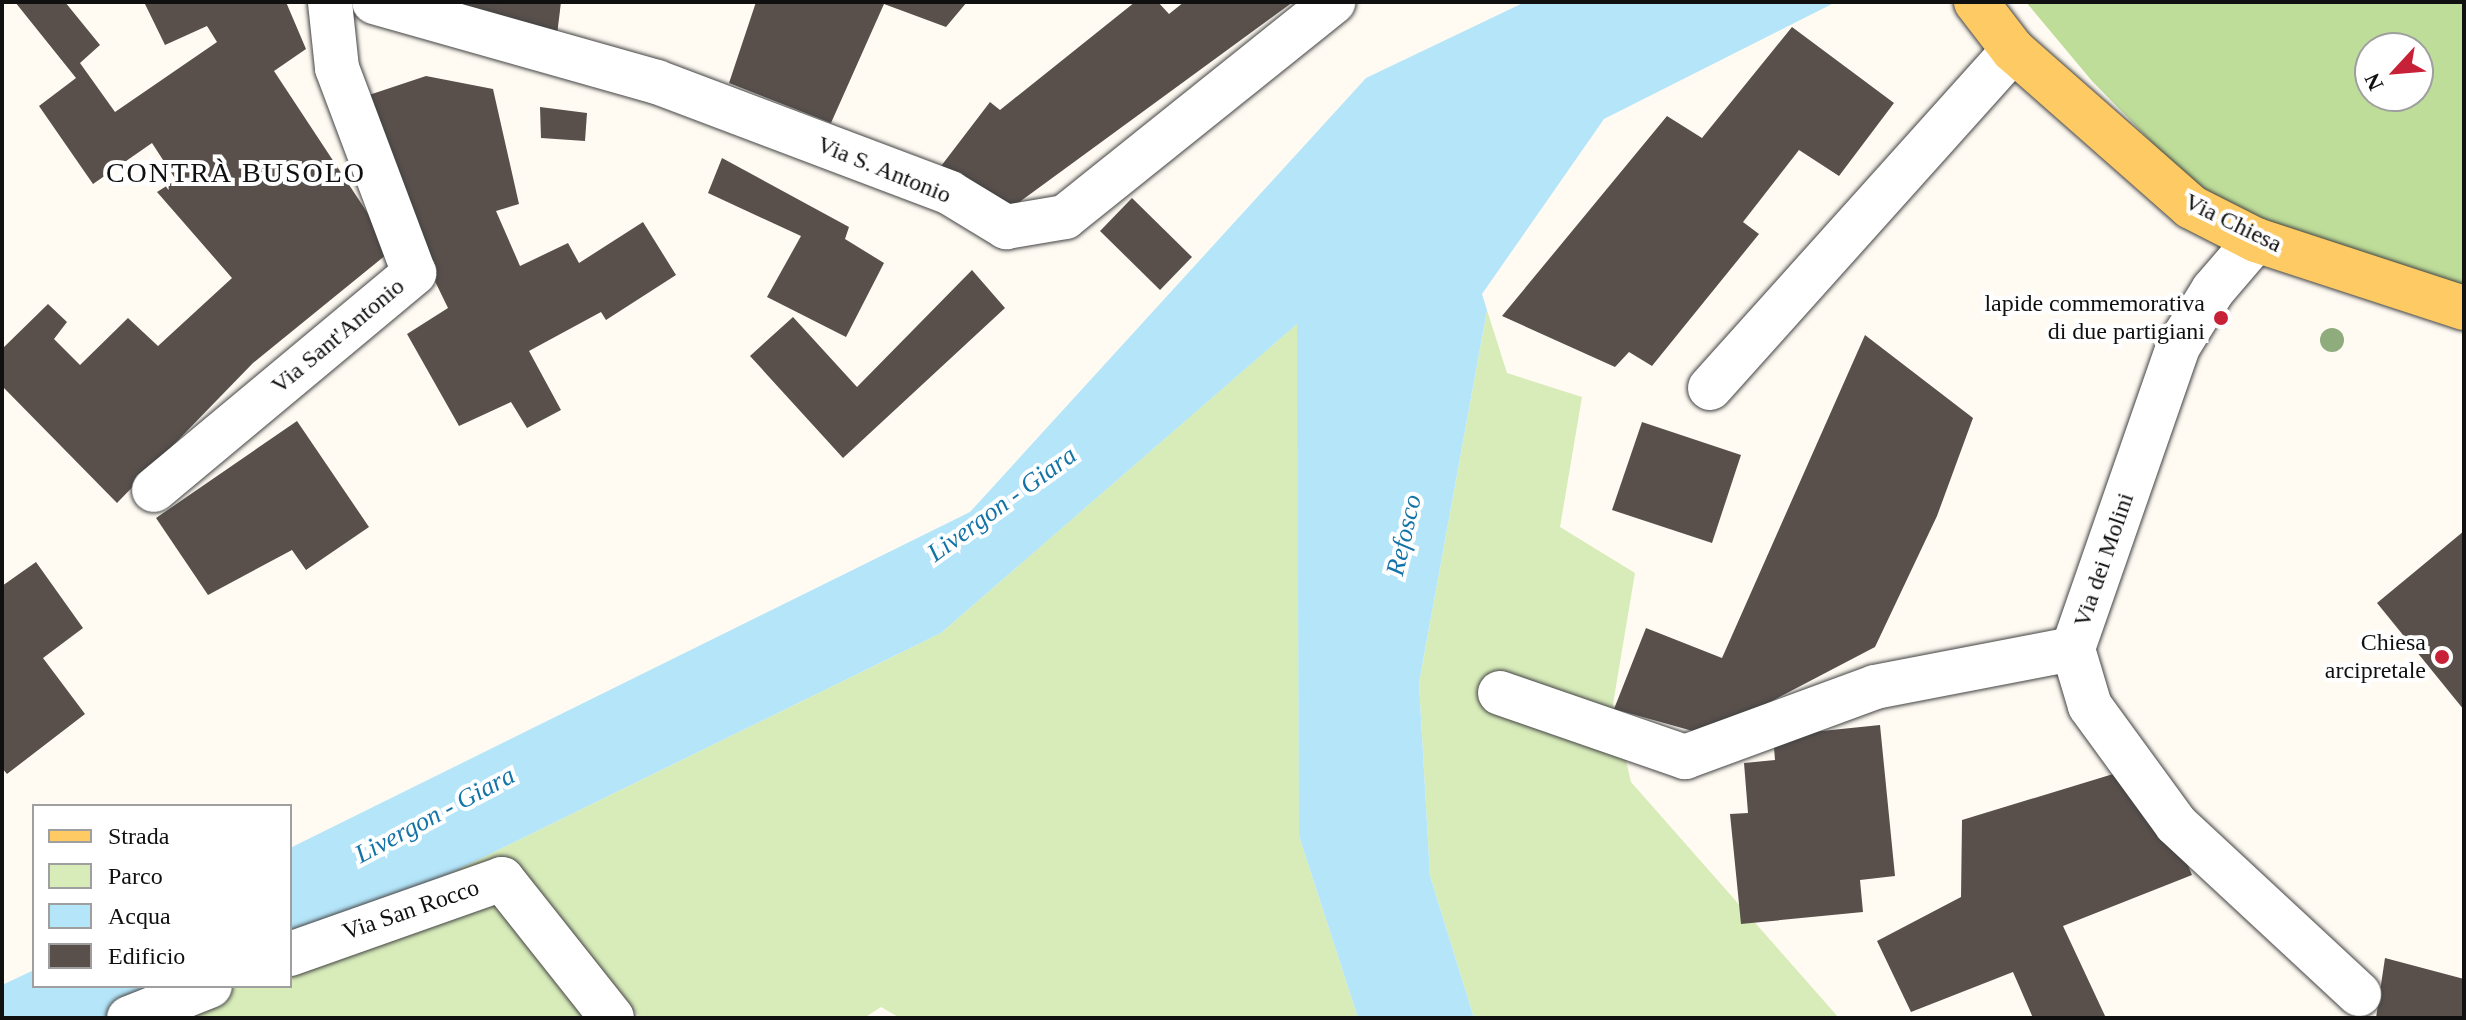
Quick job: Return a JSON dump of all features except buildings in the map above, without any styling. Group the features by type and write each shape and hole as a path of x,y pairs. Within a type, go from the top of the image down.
{"main road":[{"name":"Via Chiesa","path":"1976,2 2013,50 2191,207 2256,240 2464,308"}],"street":[{"name":"Via Sant'Antonio","path":"154,490 414,273 337,68 330,2"},
{"name":"Via S. Antonio","path":"374,2 657,82 950,193 1006,227 1065,217 1333,2"},
{"path":"1710,388 2013,50"},
{"name":"Via dei Molini","path":"2256,240 2213,290 2178,347 2073,649 2090,706 2176,824 2359,994"},
{"path":"1500,693 1685,757 1875,687 2073,649"},
{"name":"Via San Rocco","path":"292,953 502,879 612,1018"},
{"path":"129,1018 205,988"}],"green space":[{"path":"2026,2 2464,2 2464,296 2215,207 2092,81"},
{"path":"1487,310 1507,373 1582,397 1560,527 1635,573 1613,704 1631,782 1839,1018 1474,1018 1430,876 1419,683"},
{"path":"1298,323 1299,836 1358,1018 900,1018 881,1007 864,1018 641,1018 626,1003 587,1018 152,1018 215,988 292,988 292,951 941,633"}],"water":[{"path":"1525,2 1836,2 1604,119 1482,294 1487,310 1419,683 1430,876 1474,1018 1358,1018 1299,836 1297,324 941,633 292,951 292,847 970,512 1366,78"},
{"path":"32,971 32,988 215,988 152,1018 2,1018 2,985"}],"place":[{"name":"lapide commemorativa di due partigiani","path":"2221,318"},
{"name":"Chiesa arcipretale","path":"2442,657"}],"district":[{"name":"CONTRÀ BUSOLO","path":"236,173"}],"water label":[{"name":"Livergon - Giara","path":"1002,504"},
{"name":"Refosco","path":"1404,535"},
{"name":"Livergon - Giara","path":"435,815"}]}
